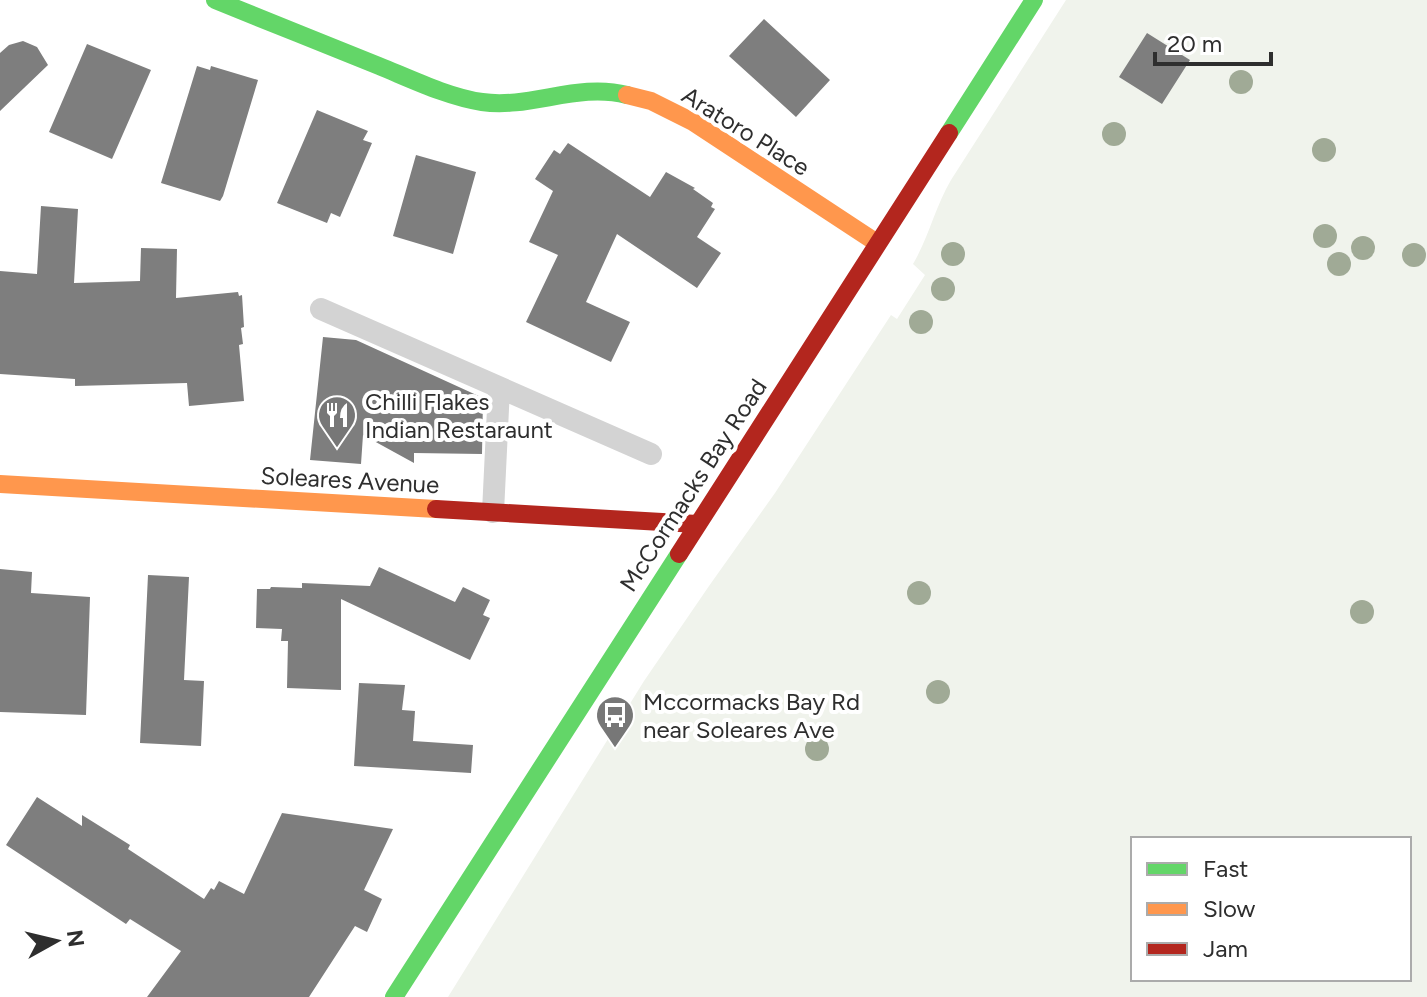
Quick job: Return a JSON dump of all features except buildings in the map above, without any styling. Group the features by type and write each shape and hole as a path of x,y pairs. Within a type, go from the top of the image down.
{"street":[{"name":"Aratoro Place","path":"215,0 433,88 480,102 508,104 582,91 616,92 651,101 693,122 877,243"},
{"name":"McCormacks Bay Road","path":"394,997 1034,0"},
{"name":"Soleares Avenue","path":"0,484 697,524"}],"lane":[{"path":"321,309 651,454"},
{"path":"493,512 499,388"}],"shaded area":[{"path":"1066,0 1427,0 1427,997 448,997 644,681 775,493 891,315 897,319 925,275 913,264 951,180"}],"traffic: fast":[{"path":"215,0 469,100 518,102 591,92 627,95"},
{"path":"949,133 1034,0"},
{"path":"394,997 679,554"}],"traffic: slow":[{"path":"627,95 651,101 693,122 877,243"},
{"path":"0,484 436,509"}],"traffic: jam":[{"path":"679,554 949,133"},
{"path":"436,509 697,524"}],"place":[{"name":"Chilli Flakes Indian Restaraunt","path":"337,449"},
{"name":"Mccormacks Bay Rd near Soleares Ave","path":"615,749"}]}
